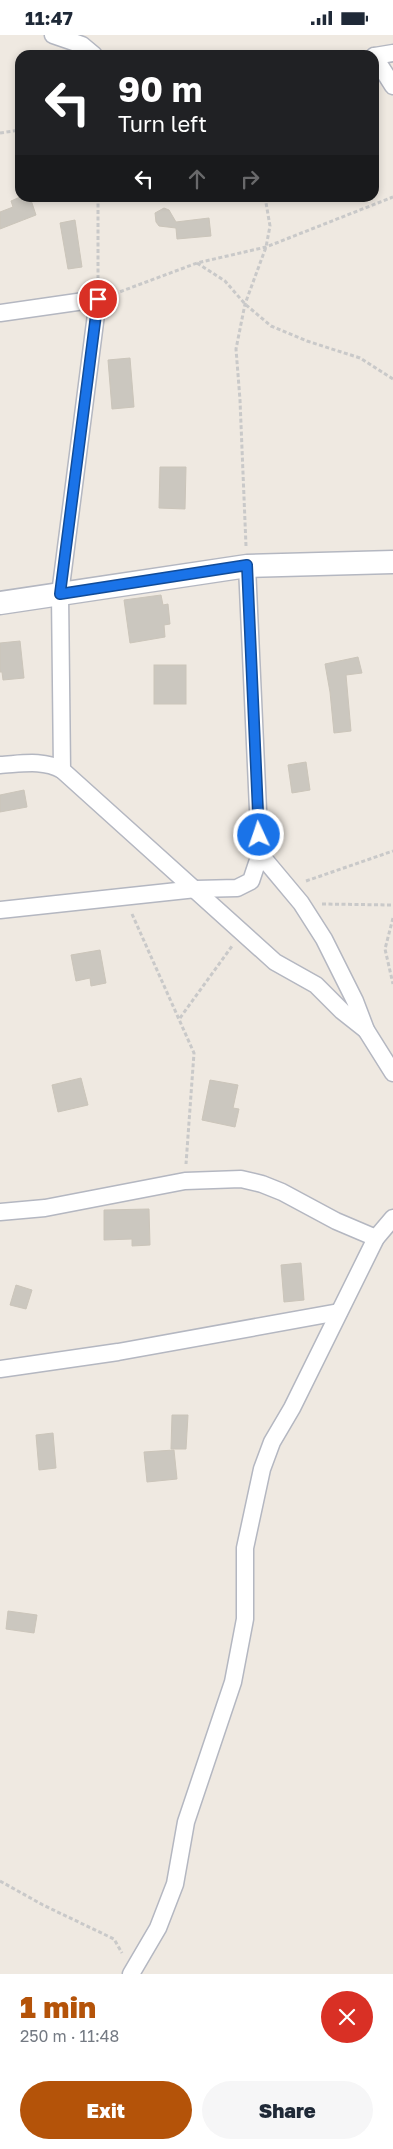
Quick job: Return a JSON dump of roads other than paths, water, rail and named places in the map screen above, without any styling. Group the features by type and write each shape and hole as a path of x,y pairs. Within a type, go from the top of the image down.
{"street":[{"path":"53,35 87,45"},
{"path":"379,55 393,53"},
{"path":"379,64 393,86"},
{"path":"0,313 98,299 60,594 62,770"},
{"path":"0,603 247,565 393,562"},
{"path":"0,910 196,889 237,888 251,881 260,854 247,565"},
{"path":"0,765 39,763 53,765 62,770 196,889 275,963 316,985 342,1011 366,1030"},
{"path":"260,854 301,903 324,939 355,1001 366,1030 393,1073"},
{"path":"0,1212 45,1208 185,1181 241,1179 262,1184 282,1192 336,1221 376,1239"},
{"path":"133,1973 158,1928 175,1884 186,1822 233,1682 245,1619 245,1548 262,1469 272,1442 376,1239 393,1218"},
{"path":"0,1369 118,1353 339,1313"}]}
